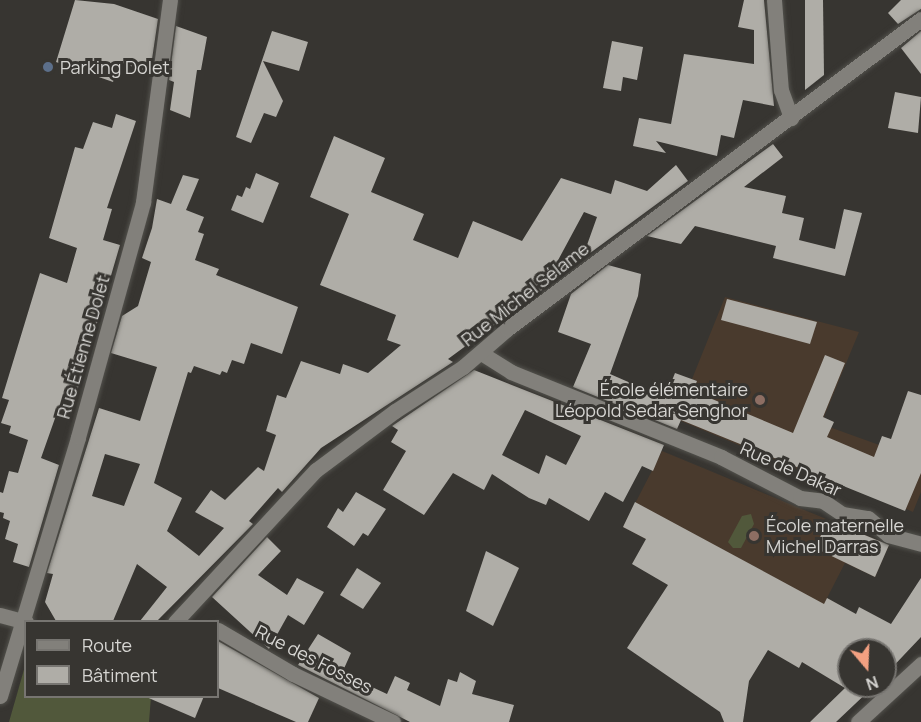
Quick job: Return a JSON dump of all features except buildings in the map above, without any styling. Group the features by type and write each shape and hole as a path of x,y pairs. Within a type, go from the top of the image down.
{"street":[{"name":"Rue Étienne Dolet","path":"26,620 143,201 170,0"},
{"path":"774,0 780,90 791,118"},
{"name":"Rue Michel Sélame","path":"176,620 316,470 481,353 507,329 921,19"},
{"name":"Rue de Dakar","path":"481,353 548,388 721,457 800,498 823,501 842,514 868,518 888,535 921,544"},
{"path":"0,615 24,621"},
{"name":"Rue Étienne Dolet","path":"0,696 24,627"},
{"name":"Rue des Fosses","path":"219,631 292,674 393,722"},
{"path":"858,722 921,664"}],"shaded area":[{"name":"École élémentaire Léopold Sedar Senghor","path":"725,297 859,332 821,424 921,460 921,492 913,512 804,464 801,471 681,421 697,381 692,379"},
{"name":"École maternelle Michel Darras","path":"662,451 889,545 875,577 845,563 827,598 841,606 827,629 767,574 750,564 687,561 623,527"}],"green space":[{"path":"751,514 754,524 741,548 733,548 728,542 742,516"},
{"path":"24,670 24,698 151,698 149,722 9,722"}],"place":[{"name":"Parking Dolet","path":"48,67"},
{"name":"École élémentaire Léopold Sedar Senghor","path":"760,400"},
{"name":"École maternelle Michel Darras","path":"754,536"}]}
